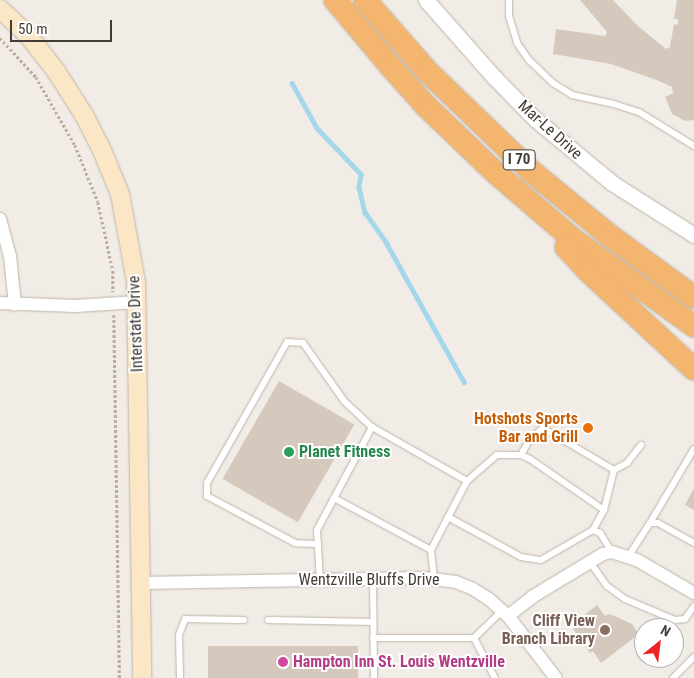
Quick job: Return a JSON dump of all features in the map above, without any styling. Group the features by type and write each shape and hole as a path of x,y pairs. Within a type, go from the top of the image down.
{"highway":[{"name":"I 70","path":"335,0 415,93 497,174 574,240 694,326"},
{"name":"I 70","path":"365,0 427,71 496,140 572,206 694,297"},
{"path":"497,174 588,271 694,369"},
{"path":"610,236 694,278"}],"main road":[{"name":"Interstate Drive","path":"0,9 27,34 56,71 84,115 101,148 120,194 136,282 137,302 142,678"}],"street":[{"name":"Mar-Le Drive","path":"426,0 535,120 612,183 694,236"},
{"path":"0,219 10,256 16,305"},
{"path":"0,303 75,306 137,302"},
{"path":"505,613 603,554 612,552 628,557 694,594"},
{"name":"Wentzville Bluffs Drive","path":"141,582 373,579 434,579 456,582 473,589 505,613 556,678"}],"lane":[{"path":"509,0 509,16 517,43 529,60 553,84 572,95 614,104 639,112 694,146"},
{"path":"318,544 294,543 207,496 207,483 286,342 303,343 345,402 372,427 467,481"},
{"path":"320,580 317,530 372,427"},
{"path":"521,455 530,439 543,428 614,470"},
{"path":"448,517 521,557 540,560 593,530 604,510 614,470 626,463 641,445"},
{"path":"628,557 694,449"},
{"path":"434,579 431,550 467,481 497,455 521,455 604,510"},
{"path":"334,498 431,550"},
{"path":"650,523 658,523 694,543"},
{"path":"593,530 600,533 612,552"},
{"path":"590,562 608,586 625,599 675,620 685,619 694,606"},
{"path":"373,579 374,678"},
{"path":"373,638 474,638 505,613"},
{"path":"180,678 179,636 185,619 244,620"},
{"path":"268,620 373,622"},
{"path":"474,638 495,678"},
{"path":"673,678 694,657"}],"path":[{"path":"0,38 36,78 75,145 98,202 113,271 120,678"}],"building":[{"path":"580,0 613,0 638,26 666,49 670,47 674,24 678,25 678,19 674,19 677,0 694,0 694,120 685,121 672,114 665,97 673,93 672,87 611,64 553,54 556,29 605,36 607,32"},
{"name":"Planet Fitness","path":"279,381 354,424 298,522 222,479"},
{"path":"694,488 694,510 685,505"},
{"name":"Cliff View Branch Library","path":"597,605 605,616 610,614 632,624 634,627 634,638 601,663 593,651 590,653 571,626"},
{"name":"Hampton Inn St. Louis Wentzville","path":"208,646 358,646 358,678 208,678"}],"waterway":[{"path":"292,83 317,128 361,174 359,187 365,212 387,244 464,382"}],"place":[{"name":"Hotshots Sports Bar and Grill","path":"588,428"},
{"name":"Planet Fitness","path":"289,452"},
{"name":"Cliff View Branch Library","path":"605,630"},
{"name":"Hampton Inn St. Louis Wentzville","path":"283,662"}]}
